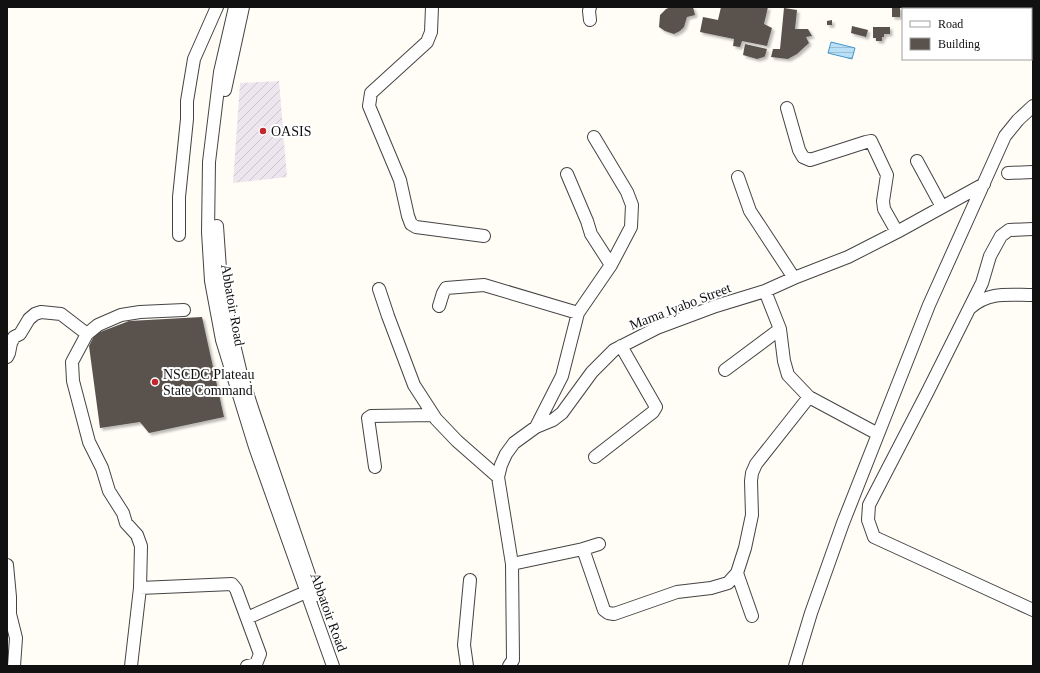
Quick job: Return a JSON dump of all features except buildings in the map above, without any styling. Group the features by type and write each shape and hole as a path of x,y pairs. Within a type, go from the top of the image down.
{"street":[{"path":"179,235 179,197 187,119 187,102 194,59 217,7"},
{"name":"Abbatoir Road","path":"235,7 220,72 209,162 208,232 211,280 222,340 254,447 332,666"},
{"name":"Abbatoir Road","path":"243,7 218,129 216,227 220,269 230,328 246,389 340,666"},
{"path":"432,7 431,32 427,42 370,93 369,106 400,180 411,224 416,227 484,236"},
{"path":"590,7 590,20"},
{"path":"795,666 811,613 842,523 929,306 1005,136 1018,120 1033,106"},
{"path":"787,108 799,150 803,157 810,160 866,142 871,142 887,175 883,201 884,209 897,232"},
{"path":"536,427 562,376 578,313 611,265 631,227 632,205 628,192 594,137"},
{"path":"917,161 942,207"},
{"path":"1008,173 1033,172"},
{"path":"567,174 591,234 611,265"},
{"path":"738,177 750,211 794,278"},
{"name":"Mama Iyabo Street","path":"509,666 513,660 512,564 498,477 506,454 514,443 536,427 553,420 562,413 592,372 614,350 621,346 657,328 716,306 765,291 848,257 984,184"},
{"path":"1033,229 1009,230 1001,236 990,256 982,283 869,505 868,520 874,537 1033,610"},
{"path":"982,283 1003,295"},
{"path":"440,306 443,293 446,288 484,285 578,313"},
{"path":"379,288 414,386 433,415 457,441 498,477"},
{"path":"765,291 780,329 784,361 788,375 809,397 878,434"},
{"path":"967,312 978,302 988,297 1003,295 1033,295"},
{"path":"131,666 140,588 142,546 137,535 126,523 123,513 109,491 102,468 89,442 72,381 72,362 87,334 98,325 121,315 140,312 184,310"},
{"path":"7,357 14,337 24,330 29,319 35,314 41,312 62,314 87,334"},
{"path":"725,370 780,329"},
{"path":"595,458 653,412 656,407 621,346"},
{"path":"583,549 604,610 608,613 614,614 677,592 711,588 728,583 737,573 752,515 752,473 756,464 809,397"},
{"path":"375,467 368,418 378,416 433,415"},
{"path":"512,564 583,549 599,544"},
{"path":"7,565 10,590 10,614 16,638 14,666"},
{"path":"737,573 752,616"},
{"path":"467,666 464,645 470,580"},
{"path":"140,588 232,584 236,589 260,654 256,664 247,666"},
{"path":"247,618 306,592"}],"shaded area":[{"path":"279,81 287,177 233,183 240,83"}],"water":[{"path":"831,42 855,48 852,59 828,53"}],"place":[{"name":"OASIS","path":"263,131"},
{"name":"NSCDC Plateau State Command","path":"155,382"}]}
